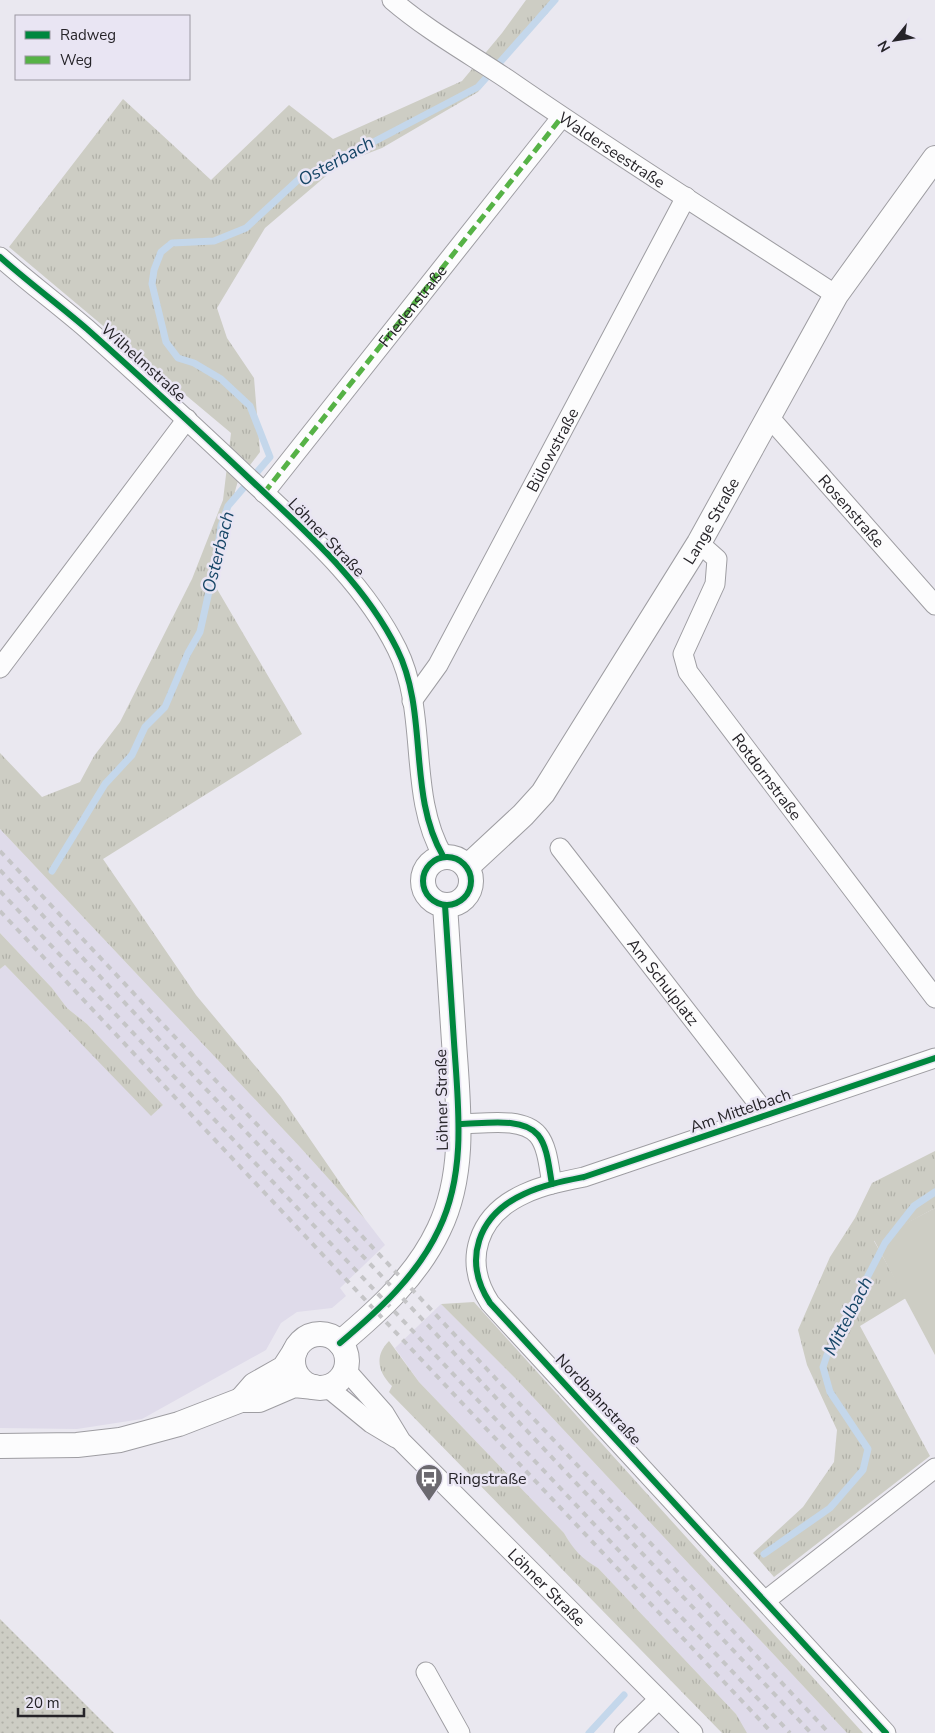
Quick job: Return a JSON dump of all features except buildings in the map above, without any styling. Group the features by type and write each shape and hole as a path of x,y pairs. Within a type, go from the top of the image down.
{"street":[{"name":"Walderseestraße","path":"392,0 416,21 452,42 561,118 836,295"},
{"name":"Friedenstraße","path":"259,488 561,118"},
{"name":"Lange Straße","path":"467,867 523,815 543,793 699,543 836,295 935,158"},
{"name":"Bülowstraße","path":"412,701 438,665 686,197"},
{"name":"Wilhelmstraße","path":"0,257 85,328 187,419 259,488"},
{"name":"Rosenstraße","path":"768,417 935,605"},
{"name":"Wilhelmstraße","path":"0,668 187,419"},
{"name":"Löhner Straße","path":"259,488 335,562 373,607 398,650 412,701 426,808 431,830 443,856"},
{"name":"Rotdornstraße","path":"699,543 717,559 715,584 683,654 688,672 935,998"},
{"name":"Am Schulplatz","path":"560,848 767,1115"},
{"path":"443,856 457,858 467,867 471,874 470,890 460,901 445,905 431,899 426,892 423,877 430,864 443,856"},
{"name":"Löhner Straße","path":"340,1342 389,1299 417,1267 430,1247 448,1208 452,1191 459,1124 445,905"},
{"name":"Am Mittelbach","path":"552,1184 584,1177 935,1058"},
{"path":"459,1124 512,1124 529,1128 538,1136 544,1147 552,1184"},
{"name":"Nordbahnstraße","path":"552,1184 522,1195 499,1210 488,1222 481,1234 477,1247 476,1262 483,1291 490,1303 886,1733"},
{"path":"0,1446 78,1445 120,1440 179,1424 241,1400 259,1400 294,1385 321,1387 342,1377 345,1369 345,1352 340,1342 324,1334 306,1337 284,1368 254,1385 241,1400"},
{"path":"295,1351 294,1369 305,1383 321,1387"},
{"name":"Löhner Straße","path":"345,1369 384,1413 401,1441 693,1733"},
{"name":"Löhner Straße","path":"321,1387 371,1423 401,1441"},
{"path":"765,1601 935,1468"},
{"path":"426,1672 460,1733"},
{"path":"624,1733 660,1699"}],"shaded area":[{"path":"0,829 299,1146 365,1219 385,1245 340,1288 346,1296 332,1308 297,1312 281,1323 266,1350 142,1419 77,1429 0,1428 0,969 5,965 151,1115 163,1105 87,1024 67,1008 52,988 0,933"},
{"path":"441,1304 517,1380 847,1733 747,1733 743,1729 736,1714 598,1568 584,1560 572,1547 564,1533 419,1382 395,1348"}],"green space":[{"path":"526,0 551,0 548,13 518,39 478,92 382,148 340,164 265,228 217,308 227,338 254,378 260,452 238,481 210,577 302,734 103,859 196,995 281,1097 365,1219 299,1146 0,829 0,753 42,797 80,782 94,756 120,722 192,579 223,500 231,433 9,247 123,99 211,180 289,105 333,139 462,81 502,33"},
{"path":"0,933 52,988 67,1008 87,1024 163,1105 151,1116 5,965 0,969"},
{"path":"935,1151 935,1208 874,1241 906,1298 860,1326 930,1456 774,1577 753,1553 803,1507 834,1462 837,1430 807,1365 798,1330 830,1257 855,1218 872,1183"},
{"path":"935,1208 935,1355 874,1240"},
{"path":"474,1302 863,1733 847,1733 517,1380 441,1304"},
{"path":"389,1341 419,1382 564,1533 578,1553 598,1568 736,1714 747,1733 722,1733 389,1392 392,1386 381,1370 380,1358 381,1352"},
{"path":"0,1619 114,1733 0,1733"}],"waterway":[{"name":"Osterbach","path":"52,871 105,784 132,755 145,727 165,707 188,653 200,632 216,560 221,526 228,506 270,457 250,406 221,379 194,363 178,358 166,342 152,284 154,270 161,252 172,243 214,241 246,228 299,179 322,169 478,87 555,0"},
{"name":"Mittelbach","path":"764,1554 830,1508 863,1470 868,1449 830,1392 823,1367 827,1355 885,1243 914,1206 935,1192"},
{"path":"589,1733 624,1695"}],"railway":[{"path":"0,851 829,1733"},
{"path":"0,870 811,1733"},
{"path":"0,891 790,1733"},
{"path":"0,911 772,1733"}],"marked path":[{"path":"264,493 561,118"}],"cycle path":[{"path":"0,257 87,329 212,443 313,539 351,580 368,602 384,625 397,649 407,674 413,700 425,806 432,832 443,856"},
{"path":"442,857 452,857 464,864 471,876 471,881 471,886 464,898 452,905 442,905 434,901 427,894 423,886 423,876 427,868 434,861 442,857"},
{"path":"340,1343 383,1305 420,1262 439,1229 448,1207 454,1184 457,1161 458,1113 445,905"},
{"path":"886,1733 490,1303 477,1271 476,1255 479,1240 495,1214 508,1203 524,1194 584,1177 935,1058"},
{"path":"459,1124 501,1122 522,1125 531,1129 538,1135 544,1146 552,1184"}],"place":[{"name":"Ringstraße","path":"429,1502"}]}
